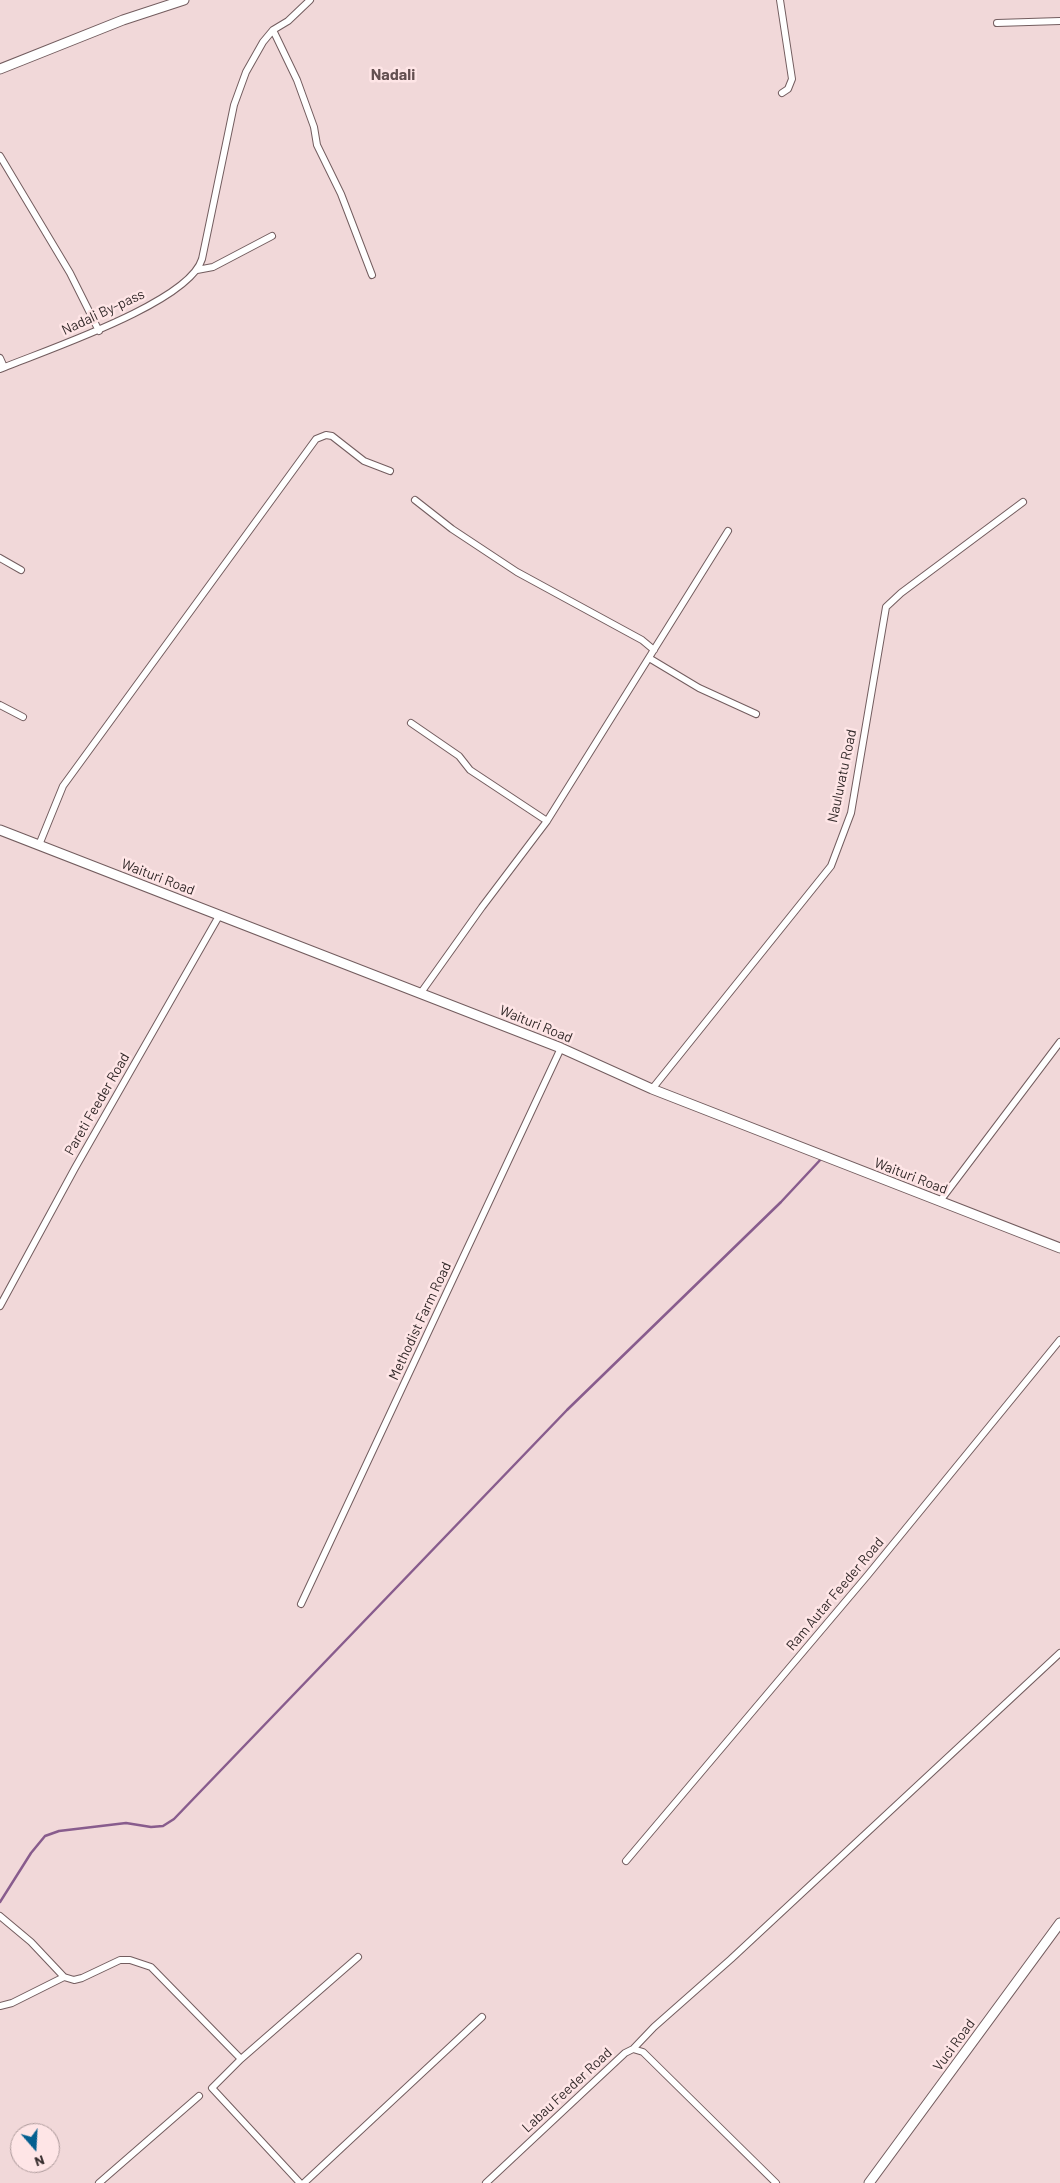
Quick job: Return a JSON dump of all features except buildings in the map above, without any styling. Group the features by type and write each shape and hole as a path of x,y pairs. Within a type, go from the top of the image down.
{"main road":[{"path":"0,69 122,20 184,0"},
{"name":"Waituri Road","path":"0,830 561,1048 652,1089 1060,1248"},
{"name":"Vuci Road","path":"869,2183 1060,1923"}],"street":[{"path":"310,0 288,21 273,30 297,80 314,127 317,145 341,194 372,275"},
{"path":"780,0 792,79 788,89 782,93"},
{"path":"997,23 1060,21"},
{"name":"Nadali By-pass","path":"2,368 99,331 148,306 181,284 197,270 202,259 234,104 249,65 273,30"},
{"path":"0,156 70,273 99,331"},
{"path":"197,270 213,267 272,236"},
{"path":"0,358 2,368"},
{"path":"39,845 63,786 316,438 326,435 332,436 364,461 390,471"},
{"path":"415,500 452,529 516,572 642,640 654,650"},
{"name":"Nauluvatu Road","path":"652,1089 831,866 851,812 886,607 901,593 1023,502"},
{"path":"420,994 482,907 547,821 728,531"},
{"path":"0,558 21,570"},
{"path":"649,658 699,688 756,714"},
{"path":"0,705 22,717"},
{"path":"411,723 459,756 470,770 547,821"},
{"name":"Pareti Feeder Road","path":"0,1306 75,1168 219,916"},
{"path":"940,1201 1060,1042"},
{"name":"Methodist Farm Road","path":"301,1604 561,1048"},
{"name":"Ram Autar Feeder Road","path":"626,1861 862,1582 1060,1340"},
{"path":"633,2049 654,2027 1060,1653"},
{"path":"0,1916 31,1942 64,1977 70,1980 82,1978 120,1960 130,1960 151,1967 241,2059"},
{"path":"300,2183 212,2088 241,2059 358,1957"},
{"path":"0,2006 12,2003 64,1977"},
{"path":"304,2183 482,2017"},
{"name":"Labau Feeder Road","path":"486,2183 625,2053 633,2049 642,2052 776,2183"},
{"path":"99,2183 199,2096"}],"waterway":[{"path":"0,1902 31,1853 45,1836 59,1831 126,1823 151,1827 163,1826 174,1819 567,1410 781,1202 822,1158"}],"district":[{"name":"Nadali","path":"393,75"}]}
